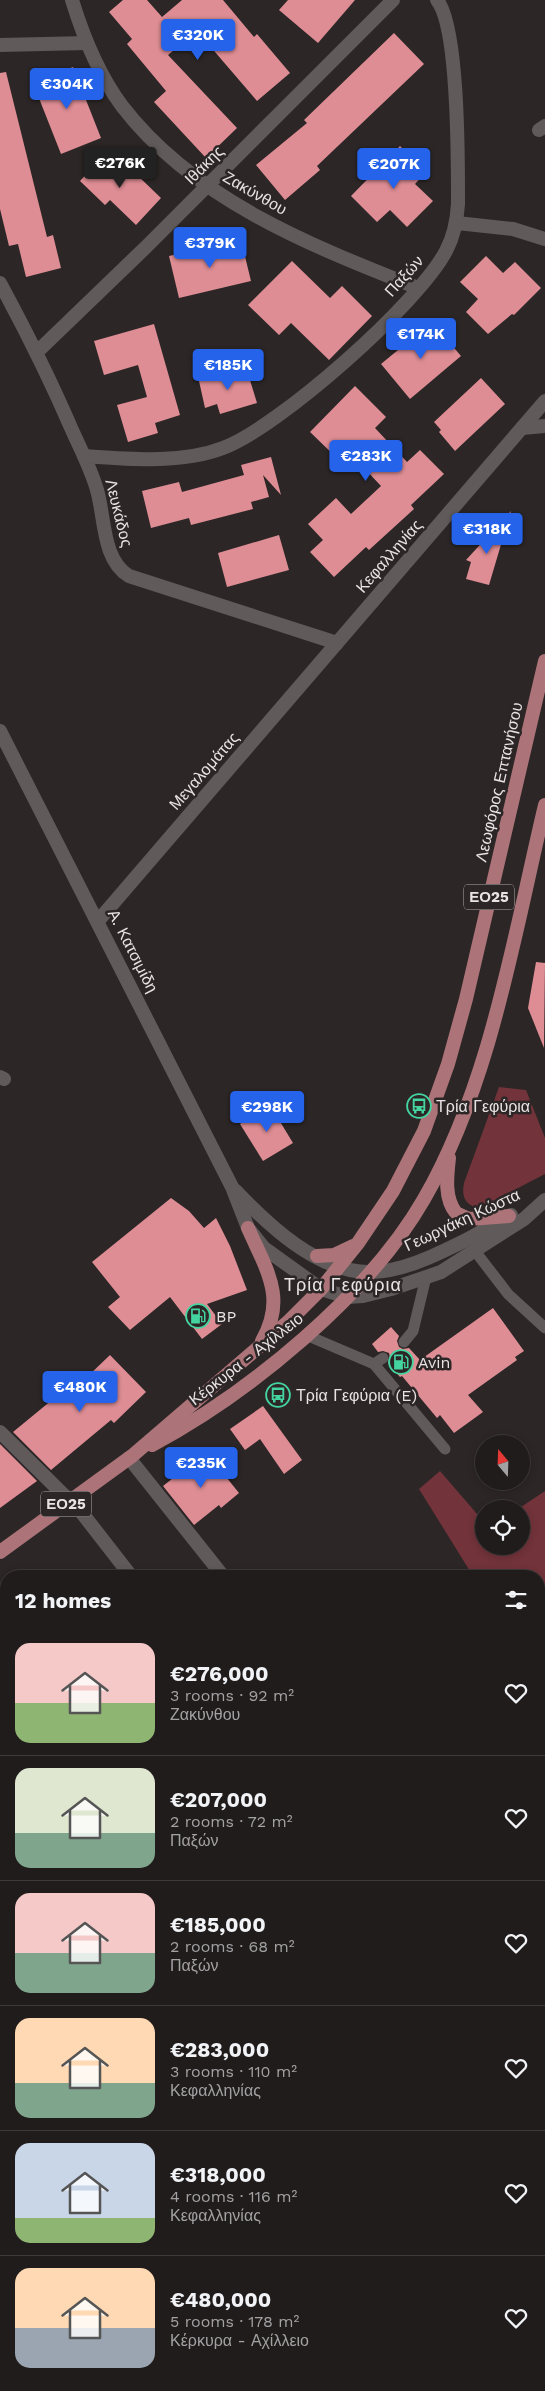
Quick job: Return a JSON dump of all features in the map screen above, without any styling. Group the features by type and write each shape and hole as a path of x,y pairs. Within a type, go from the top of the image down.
{"main road":[{"name":"Λεωφόρος Επτανήσου","path":"339,1267 358,1244 393,1191 416,1149 448,1064 466,1000 545,660"},
{"name":"ΕΟ25","path":"369,1272 396,1242 414,1216 455,1138 475,1083 496,1011 545,805"},
{"path":"455,1138 447,1178 453,1208 456,1213 469,1219 509,1216"},
{"path":"248,1228 274,1292 271,1325 255,1352"},
{"path":"317,1256 334,1255 358,1244"},
{"name":"Κέρκυρα - Αχίλλειο","path":"0,1552 130,1457 255,1352 321,1289 339,1267"},
{"name":"Κέρκυρα - Αχίλλειο","path":"130,1457 195,1421 268,1367 306,1335 369,1272"}],"street":[{"name":"Ζακύνθου","path":"72,0 87,43 122,106 161,147 207,186 246,210 304,240 418,288"},
{"name":"Ιθάκης","path":"37,352 207,186 392,0"},
{"name":"Παξών","path":"84,456 132,458 203,454 224,448 243,438 295,402 324,379 378,329 418,288 446,251 457,223 456,116 452,50 445,15 437,0"},
{"path":"0,45 87,43"},
{"path":"457,223 513,229 545,239"},
{"name":"Λευκάδος","path":"0,283 37,352 84,456 97,490 112,558 120,571 129,576 337,643"},
{"name":"Κεφαλληνίας","path":"337,643 545,401"},
{"path":"522,428 545,426"},
{"name":"Μεγαλομάτας","path":"98,921 337,643"},
{"name":"Α. Κατσιμίδη","path":"0,731 232,1187 248,1228 264,1248 321,1289 346,1297"},
{"name":"Α. Κατσιμίδη","path":"232,1187 277,1232 339,1267"},
{"name":"Γεωργάκη Κώστα","path":"339,1267 369,1272 394,1269 417,1262 464,1242 509,1216 542,1202"},
{"name":"Γεωργάκη Κώστα","path":"346,1297 363,1296 391,1289 441,1272 524,1219 542,1202"},
{"path":"0,1432 70,1501 108,1544 127,1570"},
{"path":"130,1457 218,1570"}],"lane":[{"path":"475,1251 508,1294 545,1328"},
{"path":"404,1342 413,1331 426,1278"},
{"path":"306,1335 379,1361 445,1449"}],"shaded area":[{"path":"499,1087 526,1090 545,1138 545,1174 493,1201 474,1207 464,1197 464,1183"},
{"path":"440,1471 475,1512 475,1555 530,1555 530,1501 545,1491 545,1570 469,1570 419,1489"}],"building":[{"path":"123,0 147,0 162,17 182,0 223,0 254,37 257,34 290,73 257,101 209,45 206,47 194,33 168,55 237,128 206,158 154,102 166,91 127,44 132,39 109,12"},
{"path":"288,0 355,0 318,43 279,10"},
{"path":"394,33 424,64 317,166 320,170 285,200 256,165 307,123 304,120"},
{"path":"73,67 101,138 61,154 33,83"},
{"path":"6,72 47,237 53,235 61,268 26,277 18,244 9,246 0,209 0,73"},
{"path":"400,146 426,172 415,184 433,201 407,227 390,210 377,222 351,196"},
{"path":"107,152 132,176 135,173 161,198 136,225 110,200 105,205 80,181"},
{"path":"241,240 251,281 179,298 169,256"},
{"path":"486,256 503,273 515,262 541,288 514,315 512,314 488,334 466,312 478,299 460,282"},
{"path":"292,261 330,298 342,286 372,316 329,360 291,323 279,335 248,305"},
{"path":"432,322 461,356 410,399 381,364"},
{"path":"154,324 180,415 155,423 158,433 128,442 117,405 147,397 138,365 104,375 94,341"},
{"path":"246,367 257,403 220,414 217,404 205,408 199,381"},
{"path":"481,378 505,404 455,451 439,432 441,430 434,422"},
{"path":"355,386 386,417 375,428 407,462 420,450 444,474 411,505 414,509 369,550 366,547 334,577 310,552 323,540 308,524 336,498 351,514 381,486 350,453 341,462 310,432"},
{"path":"271,457 281,495 263,475 269,497 251,502 253,509 191,525 189,518 151,528 142,491 179,482 182,492 244,475 241,465"},
{"path":"511,511 489,585 466,579 471,562 466,560"},
{"path":"279,535 289,570 227,587 218,553"},
{"path":"536,962 545,963 544,1048 528,1008"},
{"path":"270,1105 293,1143 263,1161 240,1124"},
{"path":"171,1198 189,1211 204,1228 216,1218 230,1246 247,1290 207,1304 222,1324 202,1339 170,1297 130,1330 108,1307 120,1297 92,1262"},
{"path":"493,1308 524,1351 515,1357 517,1360 468,1395 483,1412 454,1433 440,1415 437,1418 402,1376 400,1377 388,1363 389,1353 378,1352 372,1344 391,1327 399,1336 397,1341 399,1347 403,1349 409,1348 420,1360"},
{"path":"110,1355 146,1392 114,1423 111,1420 51,1470 13,1432 58,1395 63,1400"},
{"path":"263,1406 302,1460 284,1474 260,1439 245,1450 230,1429"},
{"path":"0,1444 37,1481 0,1508"},
{"path":"206,1452 239,1493 221,1508 219,1505 194,1525 163,1486"}],"place":[{"name":"Τρία Γεφύρια","path":"419,1106"},
{"name":"BP","path":"198,1316"},
{"name":"Avin","path":"401,1362"},
{"name":"Τρία Γεφύρια (E)","path":"278,1395"}],"district":[{"name":"Τρία Γεφύρια","path":"343,1284"}]}
